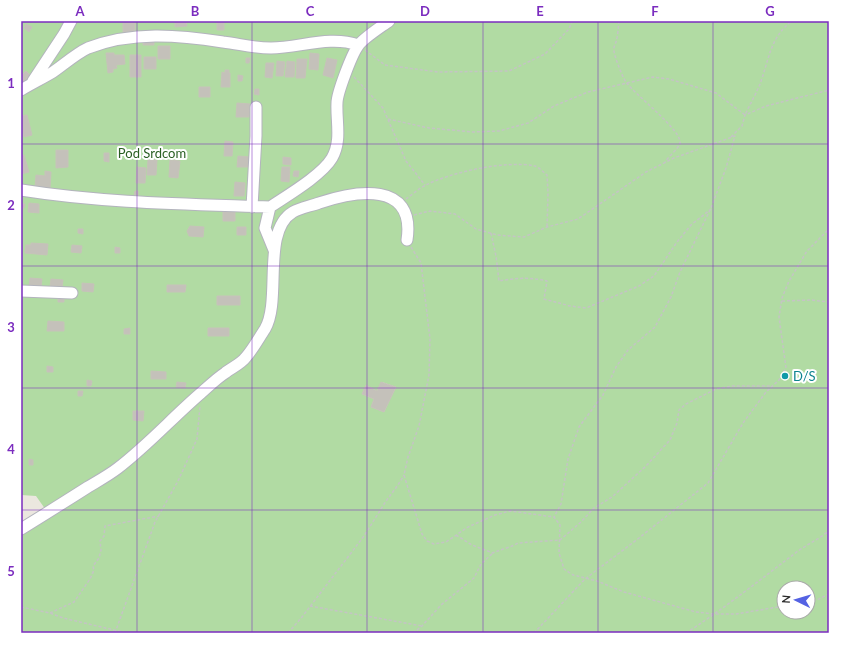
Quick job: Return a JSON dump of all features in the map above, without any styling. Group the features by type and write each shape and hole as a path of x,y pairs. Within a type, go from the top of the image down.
{"street":[{"path":"32,83 71,21"},
{"path":"21,190 128,201 270,207 316,174 326,166 332,158 336,147 339,126 337,102 342,81 358,45 389,21"},
{"path":"21,90 87,49 128,37 166,35 272,48 318,42 348,42 358,45"},
{"path":"252,207 256,107"},
{"path":"21,529 118,468 163,430 179,412 201,393 246,358 266,328 270,312 273,287 274,250 280,227 285,219 293,212 332,199 368,193 388,196 400,204 407,216 409,230 408,240"},
{"path":"270,207 265,228 274,250"},
{"path":"21,290 72,293"}],"path":[{"path":"358,45 385,65 438,72 509,71 545,54 569,30 572,21"},
{"path":"619,21 614,50 622,76 626,83 650,104 678,135 680,142 678,149 671,154 664,163"},
{"path":"735,136 731,137 742,126 745,115 760,84 772,45 784,27 792,21"},
{"path":"347,70 383,108 406,161 425,185"},
{"path":"388,119 429,128 473,132 499,131 528,123 554,106 588,92 652,77 669,79 716,93 745,115"},
{"path":"745,115 766,106 829,90"},
{"path":"407,216 430,211 455,214 476,230 524,237 547,227 578,219 646,172 674,158 735,136"},
{"path":"554,517 561,504 568,459 579,427 603,395 616,367 628,350 655,327 671,297 680,272 711,208 726,168 735,136"},
{"path":"400,204 425,185 450,176 479,168 509,165 536,166 547,175 547,227"},
{"path":"491,233 499,281 535,278 546,281 544,299 570,306 586,308 639,286 654,276 677,242 691,225 711,208"},
{"path":"534,633 585,579 708,483 743,423 766,392 779,380 786,368 779,317 782,301 789,282 807,251 829,229"},
{"path":"288,633 364,536 398,485 404,475 408,457 419,426 429,375 430,339 420,263 408,240"},
{"path":"782,301 811,300 829,302"},
{"path":"413,633 422,626 441,605 474,578 482,564 493,553 504,548 512,547 518,543 560,540 581,522 594,508 612,496 646,466 670,440 677,423 679,410 686,404 716,389 732,386 773,386"},
{"path":"115,632 159,516 178,481 197,439 201,393"},
{"path":"404,475 422,534 427,541 434,544 446,542 468,528 495,515 510,511 554,517 560,525 559,553 564,569 573,575 597,581 624,592 696,612 736,614 776,607"},
{"path":"50,613 74,602 90,578 94,570 93,566 99,558 101,550 100,541 104,536 105,526 159,516"},
{"path":"686,633 800,550 829,531"},
{"path":"456,535 472,545 493,553"},
{"path":"816,600 829,594"},
{"path":"310,606 422,626"},
{"path":"21,607 50,613 115,632 127,633"}],"green space":[{"name":"Pod Srdcom","path":"21,21 829,21 829,633 21,633 21,533 126,466 182,418 232,368 163,430 48,513 36,496 21,495","holes":["382,382 396,387 384,412 371,407 374,399 362,394 366,385 377,391"]}],"building":[{"path":"175,21 186,21 187,26 175,27"},
{"path":"217,21 224,21 224,30 217,30"},
{"path":"123,23 135,23 135,32 123,32"},
{"path":"26,24 32,27 29,32 24,28"},
{"path":"143,39 154,39 154,45 143,45"},
{"path":"158,46 170,46 170,59 158,59"},
{"path":"106,53 124,55 125,64 116,65 117,68 113,69 113,72 108,73"},
{"path":"310,53 319,54 318,70 309,69"},
{"path":"130,55 141,55 141,77 130,77"},
{"path":"144,57 156,57 156,69 144,69"},
{"path":"246,58 250,58 249,63 246,63"},
{"path":"327,58 337,60 333,78 323,75"},
{"path":"297,59 307,59 305,78 296,78"},
{"path":"277,61 285,62 283,76 276,76"},
{"path":"287,61 295,62 294,77 285,77"},
{"path":"266,63 274,63 272,78 265,77"},
{"path":"225,70 229,70 230,73 230,87 221,87 222,72 225,73"},
{"path":"26,71 30,75 21,85 21,76"},
{"path":"238,75 243,76 242,81 238,81"},
{"path":"199,87 210,87 210,97 199,97"},
{"path":"255,89 259,89 259,95 254,94"},
{"path":"237,103 250,104 249,117 236,117"},
{"path":"27,115 32,135 24,137 21,126 21,116"},
{"path":"225,141 233,142 232,156 224,156"},
{"path":"56,150 68,150 68,167 56,168"},
{"path":"104,153 109,153 109,162 104,161"},
{"path":"24,155 29,172 21,174 21,156"},
{"path":"238,156 250,157 250,167 237,167"},
{"path":"283,157 291,158 291,165 283,164"},
{"path":"148,160 157,160 156,175 147,175"},
{"path":"170,160 180,161 178,178 169,177"},
{"path":"137,167 146,168 145,183 136,183"},
{"path":"282,167 290,167 289,182 281,181"},
{"path":"45,171 51,172 50,188 35,187 36,175 45,176"},
{"path":"294,171 299,171 298,177 293,176"},
{"path":"235,182 245,183 244,196 234,196"},
{"path":"135,191 138,191 138,197 134,197"},
{"path":"29,203 39,204 39,213 28,212"},
{"path":"21,204 25,204 24,208 21,208"},
{"path":"223,209 235,209 235,221 223,221"},
{"path":"190,226 204,227 203,237 189,236 187,231"},
{"path":"237,227 246,227 246,235 237,235"},
{"path":"78,229 83,229 83,234 78,233"},
{"path":"31,243 48,244 47,255 25,253 26,245 31,245"},
{"path":"72,245 82,246 81,253 71,252"},
{"path":"115,247 120,248 120,253 115,253"},
{"path":"30,278 42,279 41,287 29,286"},
{"path":"51,279 63,280 62,288 50,287"},
{"path":"82,283 94,284 93,292 82,291"},
{"path":"167,285 186,285 185,292 167,292"},
{"path":"58,295 64,296 64,302 58,302"},
{"path":"217,296 240,296 240,305 217,305"},
{"path":"48,321 64,322 64,331 47,331"},
{"path":"130,328 130,334 124,334 124,329"},
{"path":"208,328 229,328 229,336 208,336"},
{"path":"47,366 53,367 53,372 47,372"},
{"path":"151,371 166,372 166,379 151,379"},
{"path":"87,380 92,381 91,386 87,386"},
{"path":"177,382 186,383 185,388 176,387"},
{"path":"381,382 396,387 384,412 371,407 374,399 362,394 366,385 377,391"},
{"path":"78,391 83,391 82,396 78,396"},
{"path":"133,411 144,411 143,421 133,420"},
{"path":"29,459 33,460 33,465 29,465"}],"place":[{"name":"D/S","path":"785,376"}]}
